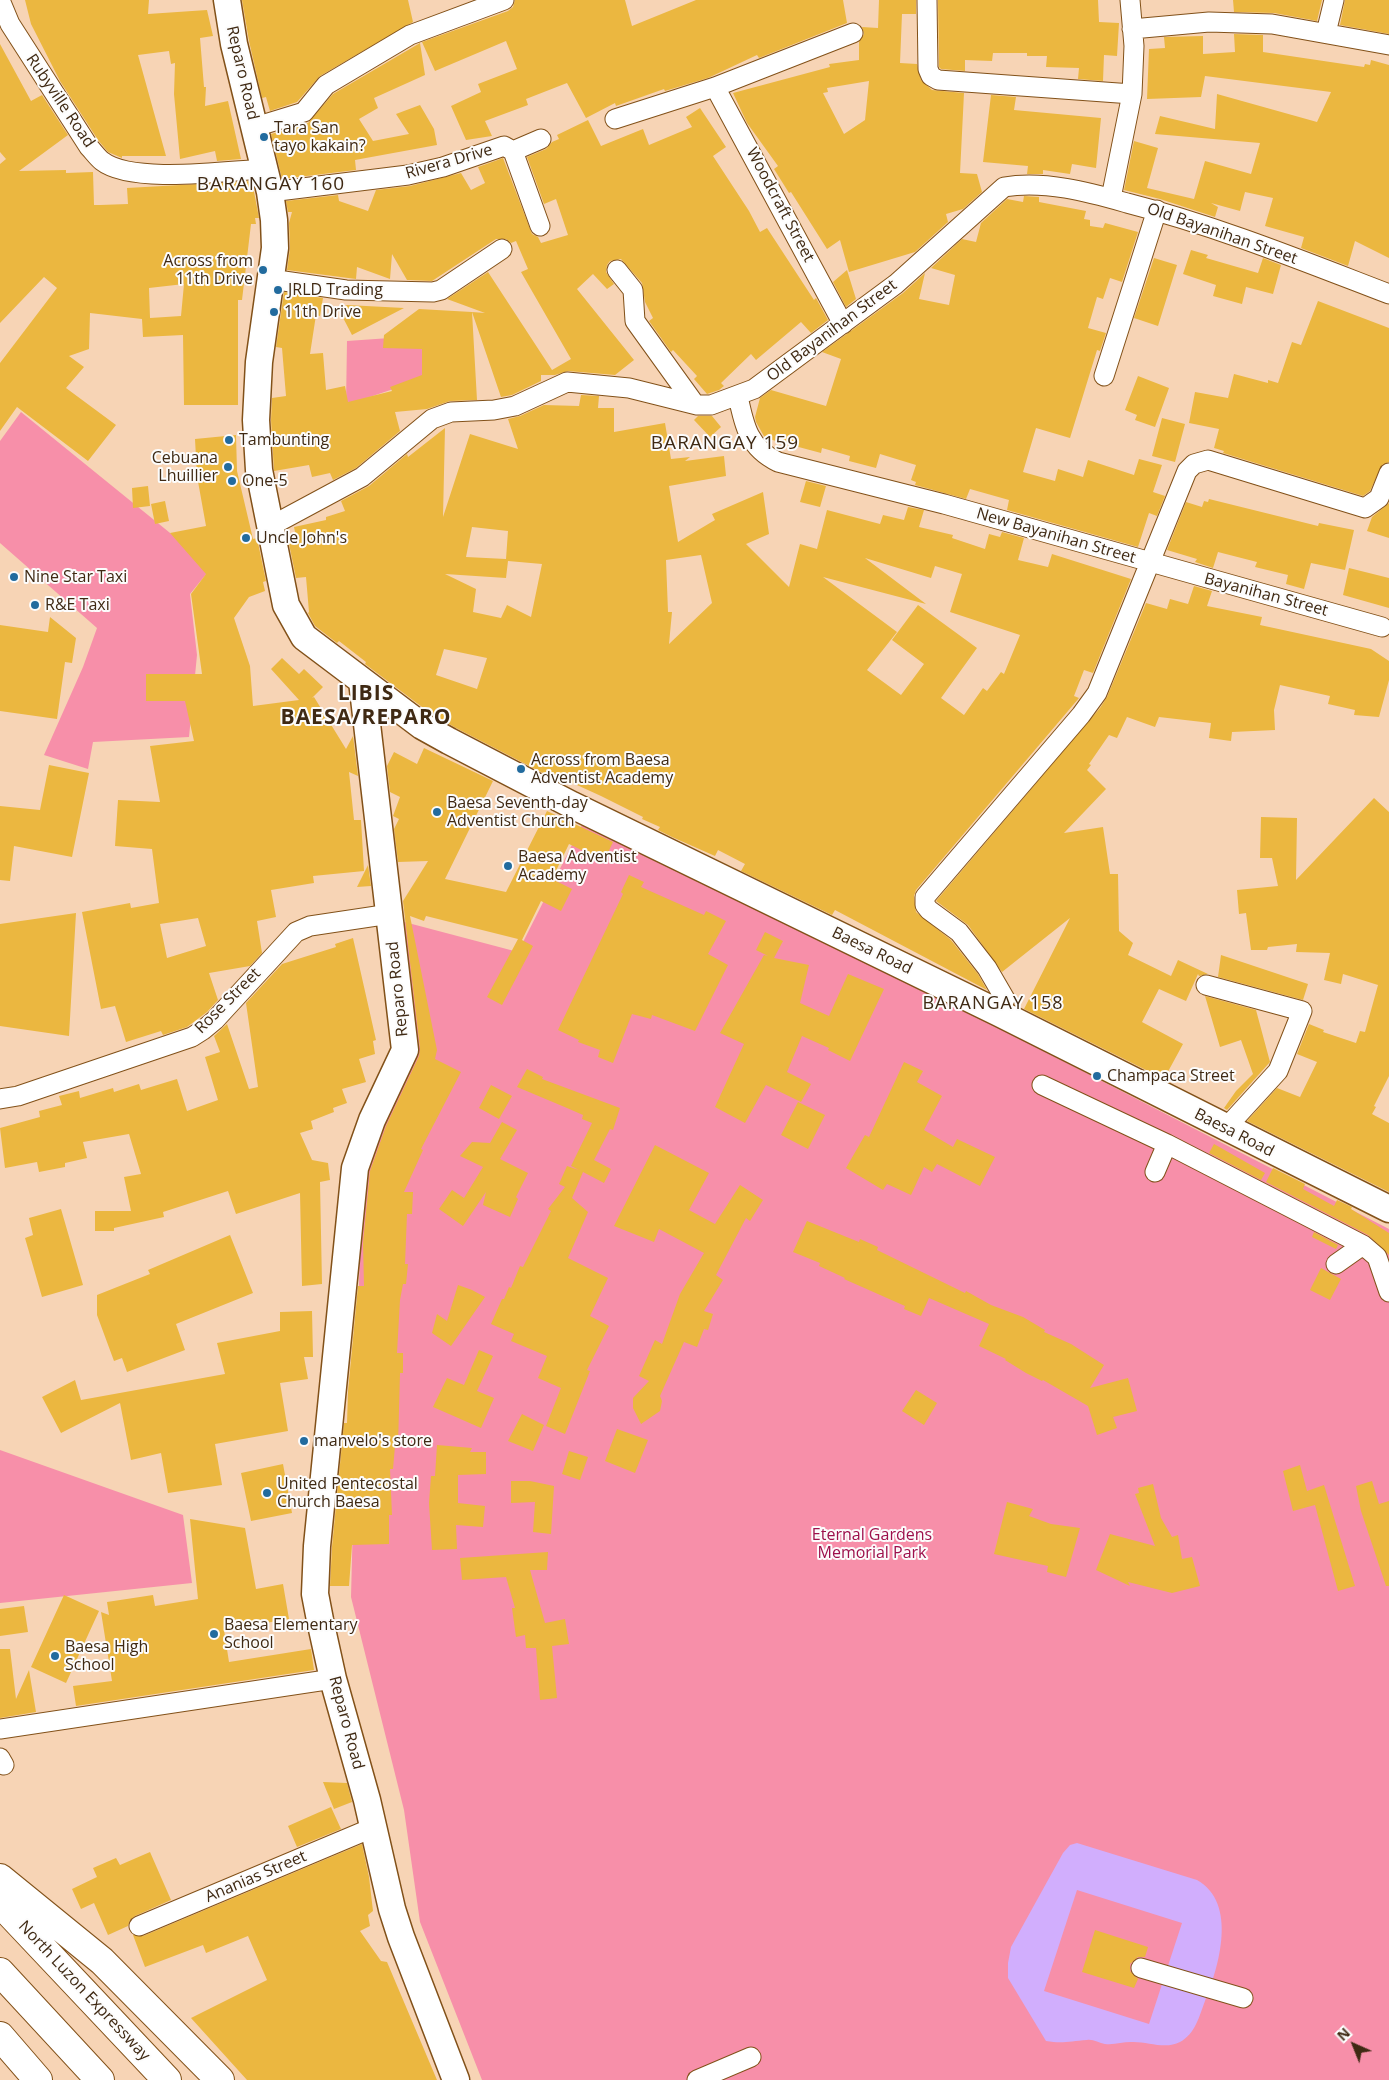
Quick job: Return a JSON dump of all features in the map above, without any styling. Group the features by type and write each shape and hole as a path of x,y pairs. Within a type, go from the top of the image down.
{"highway":[{"path":"0,1878 102,1961 220,2080"},
{"name":"North Luzon Expressway","path":"0,1903 167,2080"},
{"path":"0,1972 100,2080"},
{"path":"0,2036 38,2080"},
{"path":"17,2056 43,2080"}],"main road":[{"name":"Reparo Road","path":"228,0 234,44 267,181 275,248 259,362 256,420 259,470 286,604 294,622 304,637 362,681 405,1050 372,1120 355,1168 317,1546 315,1594 334,1679 367,1800 372,1828 401,1937 456,2080"},
{"name":"Baesa Road","path":"362,681 422,726 572,805 999,1013 1225,1129 1389,1209"}],"street":[{"name":"Rubyville Road","path":"0,0 5,27 88,146 102,161 122,170 145,174 267,181"},
{"path":"255,127 304,112 326,85 410,35 504,0"},
{"path":"928,0 928,69 931,76 938,80 1132,94"},
{"path":"1111,198 1132,94 1130,0"},
{"path":"1326,33 1334,0"},
{"path":"1132,29 1218,22 1272,24 1389,45"},
{"path":"615,119 715,87 853,33"},
{"name":"Woodcraft Street","path":"715,87 843,324"},
{"name":"Rivera Drive","path":"267,181 408,175 443,167 498,147 511,149 541,139"},
{"path":"511,149 540,226"},
{"name":"Old Bayanihan Street","path":"269,527 362,477 432,419 451,412 494,410 515,406 567,382 629,388 697,405 711,405 754,389 896,284 1004,187 1023,183 1111,198 1157,210 1257,243 1389,294"},
{"path":"1104,376 1157,210"},
{"path":"270,279 346,290 433,292 441,290 502,248"},
{"path":"616,270 633,290 635,321 694,403"},
{"name":"New Bayanihan Street","path":"738,396 745,429 752,443 765,456 778,462 944,504 1150,563 1187,471 1203,460 1365,508 1384,504 1389,473"},
{"path":"999,1013 1005,999 988,968 959,932 928,910 925,905 925,897 1097,693 1150,563"},
{"name":"Bayanihan Street","path":"1150,563 1382,627"},
{"name":"Rose Street","path":"0,1098 18,1096 192,1037 204,1030 214,1020 296,932 310,926 390,914"},
{"path":"1206,985 1302,1011 1278,1072 1225,1129"},
{"path":"1042,1085 1167,1144 1363,1245 1377,1257 1389,1292"},
{"path":"1156,1172 1167,1144"},
{"path":"1336,1264 1363,1245"},
{"path":"0,1730 334,1679"},
{"name":"Ananias Street","path":"140,1926 372,1828"},
{"path":"1141,1968 1244,1998"},
{"path":"697,2080 751,2057"}],"green space":[{"path":"433,335 429,377 346,405 347,341"},
{"path":"21,412 212,567 190,594 197,655 189,737 93,742 88,769 44,755 83,667 97,628 0,543 0,441"},
{"name":"Eternal Gardens Memorial Park","path":"583,823 999,1028 1389,1229 1389,2080 482,2080 420,1922 404,1810 351,1597 362,1169 411,1053 393,919 518,952"},
{"path":"0,1450 183,1515 192,1583 0,1603"}],"shaded area":[{"path":"1077,1843 1197,1880 1210,1890 1218,1904 1222,1936 1215,1971 1196,2025 1185,2039 1180,2042 1162,2045 1137,2042 1105,2044 1089,2040 1046,2041 1008,1978 1011,1947 1063,1853 1070,1845","holes":["1077,1890 1182,1923 1149,2024 1044,1991"]}],"building":[{"path":"25,0 149,0 148,14 207,10 213,36 200,38 204,87 206,87 205,106 228,101 241,159 217,161 215,151 180,159 174,94 175,63 171,64 169,51 138,55 166,156 122,156 122,158 108,152 98,140 60,81 31,24"},
{"path":"242,0 408,0 413,22 320,76 297,102 270,111 266,97 262,98"},
{"path":"515,0 625,0 632,26 696,0 843,0 847,23 759,58 757,55 708,78 665,91 664,89 616,106 615,103 586,118 567,83 526,99 528,105 485,121 492,136 466,140 451,106 481,92 478,84 517,69 506,41 435,71 422,42 508,11 513,7"},
{"path":"879,0 916,0 916,14 902,14 900,63 917,64 921,80 932,90 964,93 960,173 977,174 982,192 963,209 946,214 948,222 915,252 849,272 840,240 827,249 774,169 778,166 747,123 733,93 830,67 829,64 859,60 859,42 864,34 862,27 878,28","holes":["869,81 865,120 844,134 823,93 828,92 827,88"]},
{"path":"938,0 1098,0 1099,22 1119,23 1117,56 1104,55 1103,81 1078,79 1079,68 1046,67 1047,56 1027,56 1027,53 993,53 992,61 965,60 965,71 941,69 939,67"},
{"path":"1233,0 1322,0 1317,21 1274,13 1234,12"},
{"path":"1345,0 1389,0 1389,34 1340,25"},
{"path":"1234,34 1263,35 1263,52 1364,67 1365,64 1370,65 1371,60 1389,65 1389,258 1355,241 1348,266 1301,248 1304,237 1265,226 1273,198 1245,192 1240,211 1211,203 1218,207 1215,217 1160,199 1124,190 1134,141 1158,148 1147,188 1194,199 1205,161 1251,174 1260,143 1155,134 1160,116 1215,129 1217,94 1317,122 1331,92 1205,76 1201,97 1147,99 1149,49 1165,48 1164,37 1203,36 1203,54 1235,52"},
{"path":"420,43 425,75 374,98 378,108 359,119 373,141 409,134 396,114 420,105 434,129 437,145 355,160 356,170 282,179 271,134 308,123 333,94"},
{"path":"0,44 31,101 42,95 68,135 19,171 66,170 66,173 93,172 94,205 128,204 127,188 252,181 259,218 255,218 256,224 251,224 242,300 238,300 238,405 184,405 183,335 143,337 142,319 90,313 89,349 69,356 84,367 66,388 116,425 88,461 17,407 0,431 0,363 57,288 44,277 0,323 0,164 6,159 0,152","holes":["184,284 181,316 150,318 149,288"]},
{"path":"991,95 1016,97 1014,110 1101,118 1096,168 1072,164 1070,174 1043,170 1043,174 1027,174 1028,166 983,162"},
{"path":"700,108 726,147 713,156 749,211 760,232 767,228 814,300 816,298 828,320 811,333 801,322 756,360 751,354 721,383 724,386 719,390 707,394 694,379 697,376 673,350 671,352 649,321 653,318 645,302 642,283 621,259 610,261 607,265 606,272 614,284 607,289 593,274 577,289 634,360 615,375 568,371 555,375 541,375 541,381 512,395 501,397 472,312 485,313 447,299 488,272 552,370 571,359 521,272 528,269 516,241 511,243 506,239 496,239 432,281 407,280 392,254 390,279 357,267 356,279 287,270 290,248 289,223 292,212 288,212 286,201 338,195 339,201 368,211 376,190 410,186 461,173 471,190 485,183 478,167 503,158 532,234 538,237 541,243 568,235 556,199 544,204 527,157 546,149 552,142 559,139 557,135 588,120 601,146 643,129 649,145 692,127 686,117"},
{"path":"1024,196 1039,197 1039,202 1086,211 1084,219 1090,220 1090,226 1103,228 1105,223 1138,232 1122,282 1110,278 1103,299 1097,297 1088,328 1106,333 1100,351 1097,350 1070,438 1036,428 1023,472 1055,481 1058,469 1083,477 1088,460 1134,475 1139,459 1162,465 1153,492 1165,496 1157,516 1149,513 1138,547 1007,510 1009,500 970,489 966,499 915,485 916,482 911,480 916,465 880,454 876,468 849,461 850,456 822,448 821,453 765,438 756,422 755,417 760,398 771,390 826,406 841,359 822,352 903,293 925,273 919,299 949,305 955,275 931,268 962,239 976,242 981,223 1007,199 1023,202"},
{"path":"1191,250 1208,255 1206,258 1258,273 1263,258 1281,265 1273,294 1246,287 1242,304 1213,296 1216,285 1183,274"},
{"path":"1154,258 1177,265 1158,326 1134,318"},
{"path":"847,270 856,299 846,307 833,282"},
{"path":"284,292 323,298 320,316 316,315 310,354 323,353 326,390 345,386 348,402 392,391 390,387 422,375 422,349 383,348 384,335 419,309 472,312 477,400 450,401 427,409 395,412 400,431 356,468 333,480 330,473 312,477 309,465 274,471 271,420 272,398 286,396 282,348 276,347"},
{"path":"1318,301 1389,328 1389,462 1382,465 1370,491 1363,496 1223,453 1224,451 1214,448 1219,429 1189,423 1195,392 1228,398 1234,374 1268,383 1268,380 1278,383 1292,342 1301,345"},
{"path":"347,305 404,308 352,335 339,310"},
{"path":"1138,376 1169,388 1155,427 1135,420 1137,415 1125,410"},
{"path":"581,395 599,396 598,408 614,408 614,432 665,423 671,459 690,457 685,461 724,456 726,476 669,486 678,542 715,520 712,514 763,492 769,534 746,544 789,587 800,544 817,549 827,510 880,524 883,515 904,520 908,507 924,510 919,527 953,535 952,538 985,549 989,534 1000,537 1002,532 1024,538 1018,560 1048,567 1052,554 1131,579 1093,673 1084,670 1074,696 1079,698 916,890 914,896 916,912 951,940 978,974 987,990 835,910 832,915 741,871 745,864 718,850 715,856 672,837 658,830 660,827 642,819 643,817 566,780 564,784 456,728 430,713 365,664 366,662 339,641 337,643 315,626 308,613 306,577 296,578 287,534 295,532 294,527 326,520 326,517 345,511 341,501 369,486 407,454 408,457 445,428 443,517 470,434 518,449 508,419 520,416 544,405 579,406","holes":["472,527 508,531 506,559 466,557","701,555 712,603 669,644 672,612 668,612 666,560","865,558 931,578 935,566 962,574 950,612 1020,635 1004,674 1001,672 987,691 983,688 964,715 941,698 977,648 918,605 892,640 924,664 901,695 867,670 897,632 823,577 926,604","508,561 542,564 531,617 507,605 501,618 473,612 476,589 445,574 506,578","444,649 487,658 477,689 436,675"]},
{"path":"698,416 712,416 721,427 710,437 694,420"},
{"path":"1162,418 1185,424 1175,462 1152,456"},
{"path":"236,435 237,471 253,539 257,538 266,581 263,582 265,591 249,597 234,618 250,666 253,706 299,700 271,669 282,658 299,674 304,669 323,687 312,698 314,697 346,749 353,736 358,776 349,772 354,820 361,820 364,871 313,876 314,883 271,890 276,917 257,921 262,953 250,966 209,973 218,1000 207,1012 187,1027 163,1035 161,1031 126,1042 115,1006 101,1009 82,912 130,903 131,908 159,903 152,849 115,846 118,800 160,802 150,746 194,741 185,701 146,701 146,674 202,674 191,594 206,574 170,533 206,526 197,476 195,439","holes":["198,918 206,946 167,958 160,924"]},
{"path":"806,481 826,486 820,507 800,502"},
{"path":"148,486 150,506 133,508 132,488"},
{"path":"1209,499 1318,526 1319,523 1354,530 1345,570 1311,563 1304,589 1286,584 1288,575 1255,567 1257,562 1218,552 1213,568 1195,562 1197,559 1167,550 1186,502 1202,507 1204,501 1208,502"},
{"path":"165,501 169,521 155,524 151,504"},
{"path":"1389,503 1389,538 1367,531 1372,517"},
{"path":"1349,568 1389,578 1389,608 1343,595"},
{"path":"1194,586 1212,591 1207,606 1262,617 1260,625 1371,649 1389,661 1389,680 1379,717 1354,715 1355,710 1328,704 1330,696 1280,685 1274,710 1275,730 1232,732 1231,741 1209,738 1211,723 1159,717 1155,727 1127,717 1117,738 1109,735 1089,764 1091,765 1087,770 1106,789 1064,833 1103,827 1110,874 1118,874 1119,931 1133,943 1128,955 1171,976 1178,960 1208,974 1199,976 1198,974 1186,1001 1159,989 1142,1022 1183,1044 1164,1079 1024,1009 1070,918 1002,972 968,925 936,901 1100,708 1107,697 1146,603 1167,609 1170,599 1188,604"},
{"path":"50,617 76,638 72,663 65,662 57,719 0,711 0,625 48,632"},
{"path":"424,748 493,781 445,879 506,892 547,811 613,842 604,861 569,844 552,879 572,889 561,911 541,901 522,940 533,946 502,1005 487,997 518,939 426,916 424,921 410,916 437,1050 435,1059 461,1072 421,1149 423,1150 404,1192 413,1192 412,1214 407,1214 405,1264 408,1264 406,1284 403,1284 400,1300 397,1353 403,1353 403,1373 400,1373 398,1446 395,1446 393,1469 390,1469 392,1515 389,1515 389,1544 352,1545 349,1586 330,1586 344,1423 347,1423 348,1391 358,1286 364,1286 363,1243 370,1171 386,1126 419,1056 420,1049 403,901 428,861 398,862 394,829 399,819 393,816 400,797 390,792 387,766 394,752 417,764"},
{"path":"49,765 89,773 72,857 14,846 10,881 0,880 0,806 40,810"},
{"path":"1374,798 1389,812 1389,1076 1372,1114 1389,1123 1389,1192 1247,1121 1277,1088 1300,1097 1317,1062 1297,1054 1309,1024 1324,1030 1323,1032 1356,1043 1360,1031 1365,1032 1378,985 1343,974 1341,984 1324,980 1330,953 1296,952 1297,944 1268,947 1267,950 1251,950 1246,913 1239,914 1237,890 1278,886 1272,858 1260,858 1261,817 1297,818 1296,880"},
{"path":"368,865 371,886 357,887"},
{"path":"629,875 644,882 641,887 704,915 706,911 726,921 708,954 728,965 695,1031 652,1015 651,1019 632,1014 613,1063 598,1057 600,1050 578,1042 579,1040 558,1030 623,894 621,892"},
{"path":"76,913 69,1036 0,1026 0,924"},
{"path":"765,932 783,941 774,958 809,965 800,1003 829,1016 848,974 884,989 850,1061 828,1050 829,1048 802,1036 787,1072 811,1084 801,1102 766,1085 745,1123 715,1107 744,1044 720,1033 764,955 768,956 756,950"},
{"path":"353,938 376,1040 373,1041 375,1054 359,1059 366,1082 342,1089 347,1103 333,1108 334,1112 311,1121 313,1129 300,1133 312,1160 328,1163 330,1180 320,1182 322,1284 302,1286 300,1193 236,1214 228,1191 163,1212 164,1217 114,1228 114,1231 95,1231 95,1211 131,1211 124,1177 141,1174 129,1134 83,1142 87,1158 65,1163 65,1167 39,1172 37,1162 5,1168 0,1128 40,1117 39,1111 62,1105 59,1096 79,1091 80,1098 113,1088 114,1092 139,1084 141,1090 177,1079 187,1111 218,1100 205,1057 220,1052 214,1036 227,1024 249,1089 258,1087 246,1003 282,964 336,947 335,944"},
{"path":"1221,955 1308,984 1303,1000 1218,977"},
{"path":"1205,996 1256,1010 1270,1062 1227,1110 1224,1108 1236,1091 1253,1074 1241,1040 1220,1047"},
{"path":"904,1062 923,1071 917,1082 942,1096 924,1130 953,1147 957,1139 995,1157 980,1186 937,1164 932,1172 924,1167 911,1195 887,1184 883,1190 846,1168 865,1135 869,1137"},
{"path":"527,1069 543,1077 542,1079 620,1108 613,1130 610,1129 594,1160 611,1169 604,1183 583,1172 572,1198 588,1212 568,1258 608,1278 590,1316 609,1326 587,1370 590,1371 565,1434 546,1426 561,1388 538,1378 547,1356 511,1341 514,1334 491,1324 502,1299 504,1299 509,1287 511,1288 520,1266 523,1267 551,1211 548,1209 565,1187 559,1184 567,1166 579,1170 571,1166 592,1123 582,1119 583,1115 517,1087"},
{"path":"491,1085 512,1096 499,1119 479,1108"},
{"path":"798,1102 825,1115 808,1149 781,1135"},
{"path":"502,1122 517,1130 500,1159 528,1173 516,1197 518,1199 510,1217 483,1205 486,1192 463,1226 439,1209 452,1190 464,1198 483,1167 460,1156 472,1142 490,1143"},
{"path":"1214,1144 1265,1173 1261,1180 1209,1153"},
{"path":"655,1145 709,1173 689,1210 715,1224 740,1185 763,1200 750,1221 746,1218 716,1275 723,1280 704,1311 713,1314 708,1330 704,1329 697,1347 684,1342 660,1396 662,1401 660,1411 641,1424 633,1408 633,1398 649,1381 639,1376 655,1340 662,1344 680,1294 704,1253 659,1229 654,1242 614,1226"},
{"path":"1273,1168 1305,1184 1303,1189 1334,1206 1337,1200 1352,1207 1351,1209 1389,1233 1389,1255 1368,1235 1266,1182"},
{"path":"61,1209 83,1285 42,1297 25,1238 33,1235 29,1218"},
{"path":"807,1221 859,1242 860,1239 878,1247 877,1250 965,1293 966,1291 991,1305 1023,1317 1045,1330 1044,1332 1071,1344 1104,1365 1090,1388 1128,1378 1137,1411 1113,1417 1117,1428 1097,1435 1088,1406 1043,1380 1026,1373 1006,1359 979,1346 989,1324 929,1298 921,1316 904,1309 905,1306 819,1266 820,1263 793,1252"},
{"path":"1314,1232 1338,1245 1336,1249 1312,1237"},
{"path":"230,1235 253,1293 176,1324 185,1350 127,1372 122,1358 114,1361 97,1315 97,1295 150,1274 148,1270"},
{"path":"1321,1268 1341,1279 1330,1300 1310,1290"},
{"path":"458,1285 485,1297 451,1346 432,1333 437,1314 447,1321"},
{"path":"312,1311 313,1357 304,1357 308,1379 280,1383 288,1431 215,1444 222,1485 168,1493 161,1453 131,1460 120,1403 61,1433 42,1397 75,1380 81,1400 225,1374 217,1343 280,1331 280,1312"},
{"path":"479,1350 493,1356 477,1391 494,1398 481,1428 433,1407 447,1378 464,1385"},
{"path":"916,1390 937,1403 924,1425 902,1411"},
{"path":"522,1414 544,1425 533,1451 508,1441"},
{"path":"617,1429 648,1440 635,1473 605,1461"},
{"path":"437,1445 472,1448 470,1452 486,1452 486,1474 458,1475 458,1503 485,1506 483,1527 456,1525 457,1549 432,1550 429,1503 431,1476 435,1476"},
{"path":"569,1451 588,1457 580,1480 562,1474"},
{"name":"United Pentecostal Church Baesa","path":"283,1464 292,1513 251,1521 241,1473"},
{"path":"1300,1465 1307,1491 1324,1485 1355,1586 1338,1591 1315,1505 1293,1511 1283,1471"},
{"path":"511,1481 530,1481 554,1486 551,1534 533,1532 535,1502 511,1503"},
{"path":"1372,1481 1379,1504 1389,1501 1389,1586 1386,1586 1361,1511 1356,1486"},
{"path":"1153,1484 1161,1518 1172,1537 1178,1535 1182,1559 1192,1557 1200,1586 1172,1593 1128,1582 1130,1586 1096,1570 1110,1534 1155,1546 1135,1494 1139,1493 1138,1488"},
{"path":"1007,1502 1033,1509 1029,1516 1051,1524 1080,1528 1066,1577 1047,1572 1048,1566 994,1554"},
{"name":"Baesa Elementary School","path":"190,1519 245,1528 256,1589 283,1584 289,1619 224,1630 229,1662 311,1649 314,1670 76,1706 73,1686 112,1681 101,1612 109,1615 107,1602 153,1595 155,1606 198,1599"},
{"path":"548,1552 547,1570 530,1570 545,1623 565,1619 569,1644 552,1646 557,1698 540,1700 536,1648 526,1648 525,1635 516,1637 512,1608 515,1608 506,1577 462,1580 460,1558"},
{"path":"64,1595 99,1611 66,1683 31,1667"},
{"path":"24,1606 28,1632 0,1636 0,1609"},
{"path":"0,1649 10,1649 16,1699 29,1670 36,1712 0,1718"},
{"path":"323,1782 347,1783 352,1802 334,1809"},
{"path":"331,1807 341,1829 297,1847 288,1826"},
{"path":"362,1844 369,1877 373,1911 368,1915 370,1926 360,1931 381,1961 387,1962 437,2080 247,2080 191,2018 267,1980 248,1936 206,1953 203,1945 145,1967 133,1935 143,1936"},
{"path":"150,1852 171,1900 135,1916 130,1920 128,1926 108,1935 94,1903 81,1909 72,1889 97,1877 93,1868 116,1858 120,1865"},
{"path":"1095,1930 1148,1947 1145,1957 1138,1957 1130,1964 1130,1971 1138,1979 1134,1988 1082,1972"}],"place":[{"name":"Tara San tayo kakain?","path":"264,137"},
{"name":"Across from 11th Drive","path":"263,270"},
{"name":"JRLD Trading","path":"278,290"},
{"name":"11th Drive","path":"274,312"},
{"name":"Tambunting","path":"229,440"},
{"name":"Cebuana Lhuillier","path":"228,467"},
{"name":"One-5","path":"232,481"},
{"name":"Uncle John's","path":"246,538"},
{"name":"Nine Star Taxi","path":"14,577"},
{"name":"R&E Taxi","path":"35,605"},
{"name":"Across from Baesa Adventist Academy","path":"521,769"},
{"name":"Baesa Seventh-day Adventist Church","path":"437,812"},
{"name":"Baesa Adventist Academy","path":"508,866"},
{"name":"Champaca Street","path":"1097,1076"},
{"name":"manvelo's store","path":"304,1441"},
{"name":"United Pentecostal Church Baesa","path":"267,1493"},
{"name":"Baesa Elementary School","path":"214,1634"},
{"name":"Baesa High School","path":"55,1656"}],"district":[{"name":"BARANGAY 160","path":"271,185"},
{"name":"BARANGAY 159","path":"725,444"},
{"name":"LIBIS BAESA/REPARO","path":"366,706"},
{"name":"BARANGAY 158","path":"993,1004"}]}
